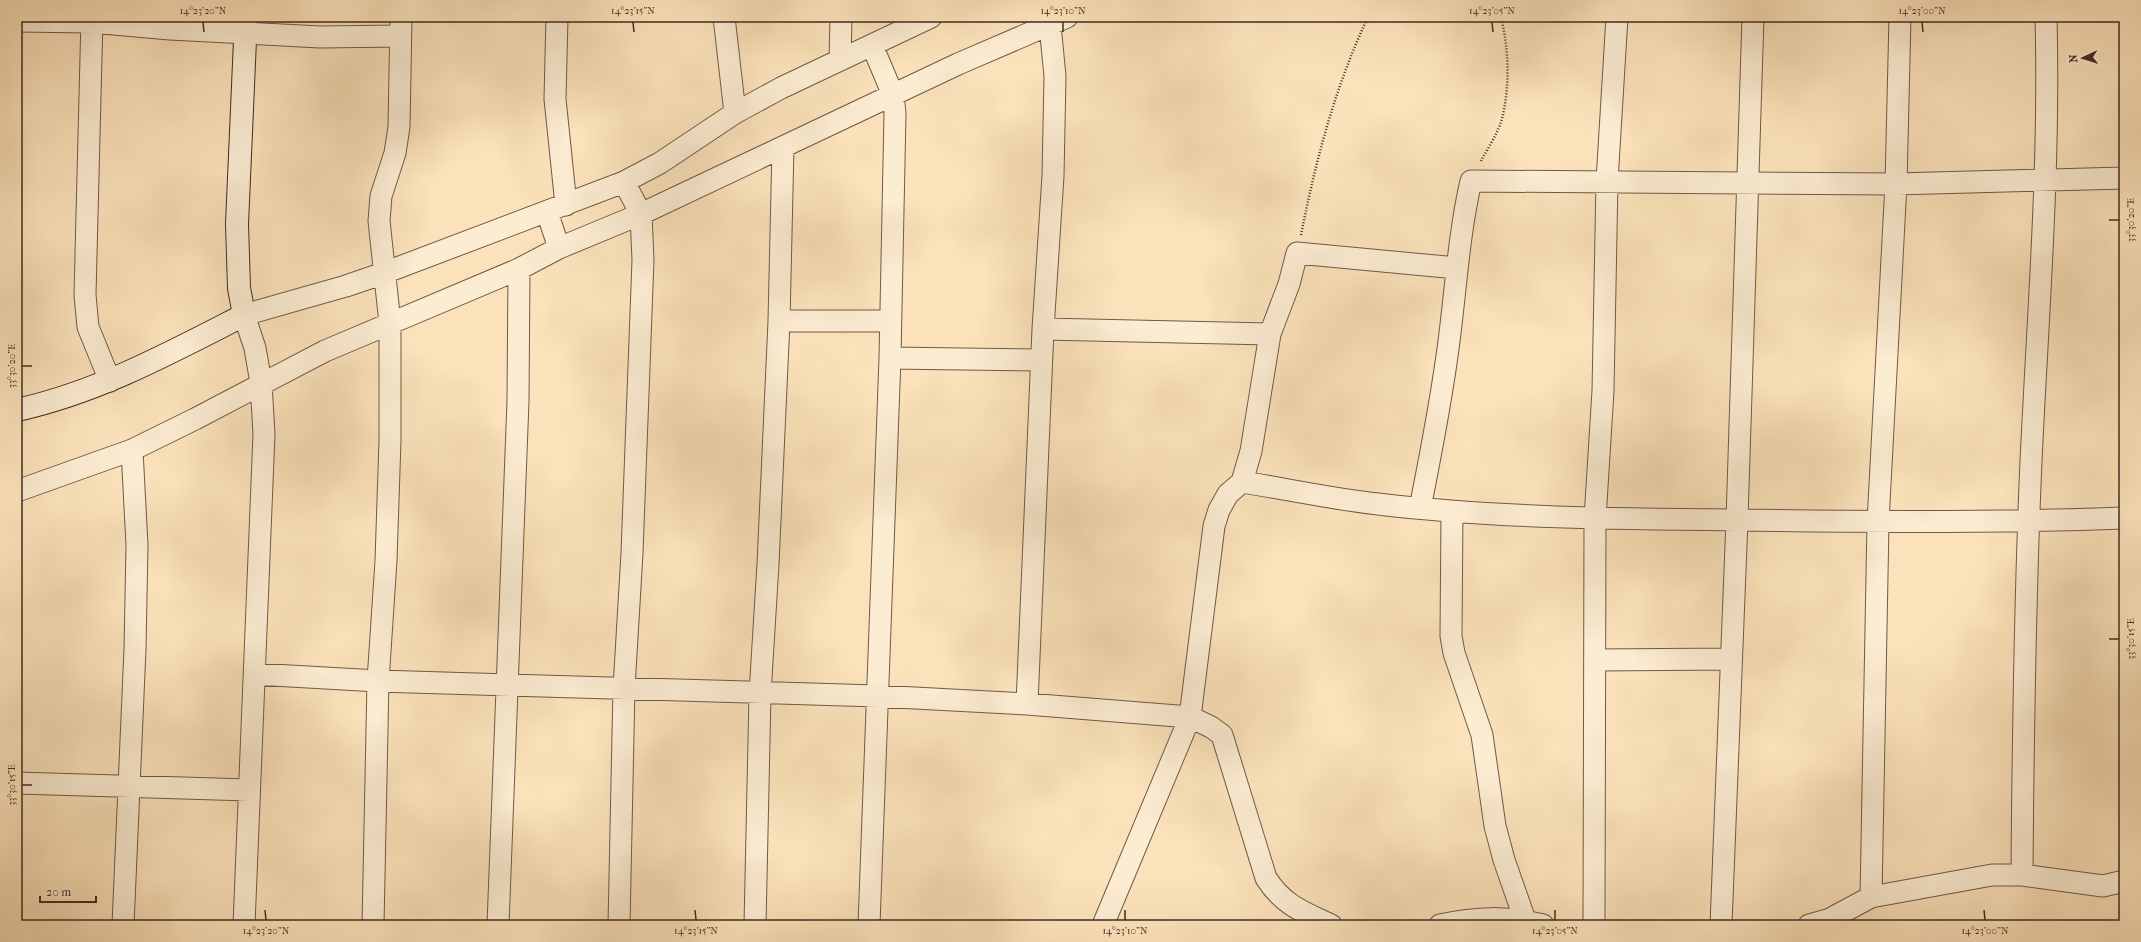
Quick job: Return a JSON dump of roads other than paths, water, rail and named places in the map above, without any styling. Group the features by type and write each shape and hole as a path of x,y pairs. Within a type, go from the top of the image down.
{"street":[{"path":"558,17 555,99 566,205"},
{"path":"724,17 735,113"},
{"path":"840,60 841,17"},
{"path":"17,410 44,404 110,381 244,315 346,286 384,273 624,182 660,163 735,113 781,88 931,17"},
{"path":"1594,925 1596,660 1595,519 1603,391 1607,181 1617,17"},
{"path":"1721,925 1737,520 1753,17"},
{"path":"1871,897 1878,522 1896,184 1900,17"},
{"path":"2022,874 2029,522 2044,179 2047,63 2046,17"},
{"path":"17,20 92,20 245,25 320,37 401,27 399,127 395,153 381,196 378,221 390,323 390,440 378,681 373,925"},
{"path":"92,20 84,295 88,327 110,381"},
{"path":"17,491 132,450 325,351 519,269 559,248 641,214 1055,20 1053,176 1043,329 1027,704"},
{"path":"244,925 264,434 262,383 255,348 244,315 239,288 237,231 245,25"},
{"path":"869,925 890,358 896,113 893,95 872,45"},
{"path":"755,925 760,694 768,564 779,321 783,147"},
{"path":"1420,508 1437,422 1462,223 1471,181 1748,181 1896,184 2124,178"},
{"path":"619,925 624,688 632,553 643,260 641,214 624,182"},
{"path":"547,212 559,248"},
{"path":"1103,925 1190,717 1214,526 1219,510 1228,494 1242,482 1251,451 1270,334 1289,284 1297,253 1457,268"},
{"path":"498,925 518,409 519,269"},
{"path":"779,321 890,321"},
{"path":"1043,329 1270,334"},
{"path":"890,358 1042,360"},
{"path":"123,925 137,545 132,450"},
{"path":"1242,482 1376,504 1595,519 2029,522 2124,518"},
{"path":"1452,510 1451,636 1454,653 1482,735 1495,826 1504,860 1534,923"},
{"path":"1596,660 1731,659"},
{"path":"255,674 378,681 624,688 760,694 877,696 1027,704 1190,717 1211,727 1222,735 1266,878 1276,893 1291,906 1331,925"},
{"path":"17,783 249,790"},
{"path":"1809,925 1830,919 1871,897 1992,875 2022,874 2103,886 2124,881"},
{"path":"1440,925 1493,917 1534,923"}]}
